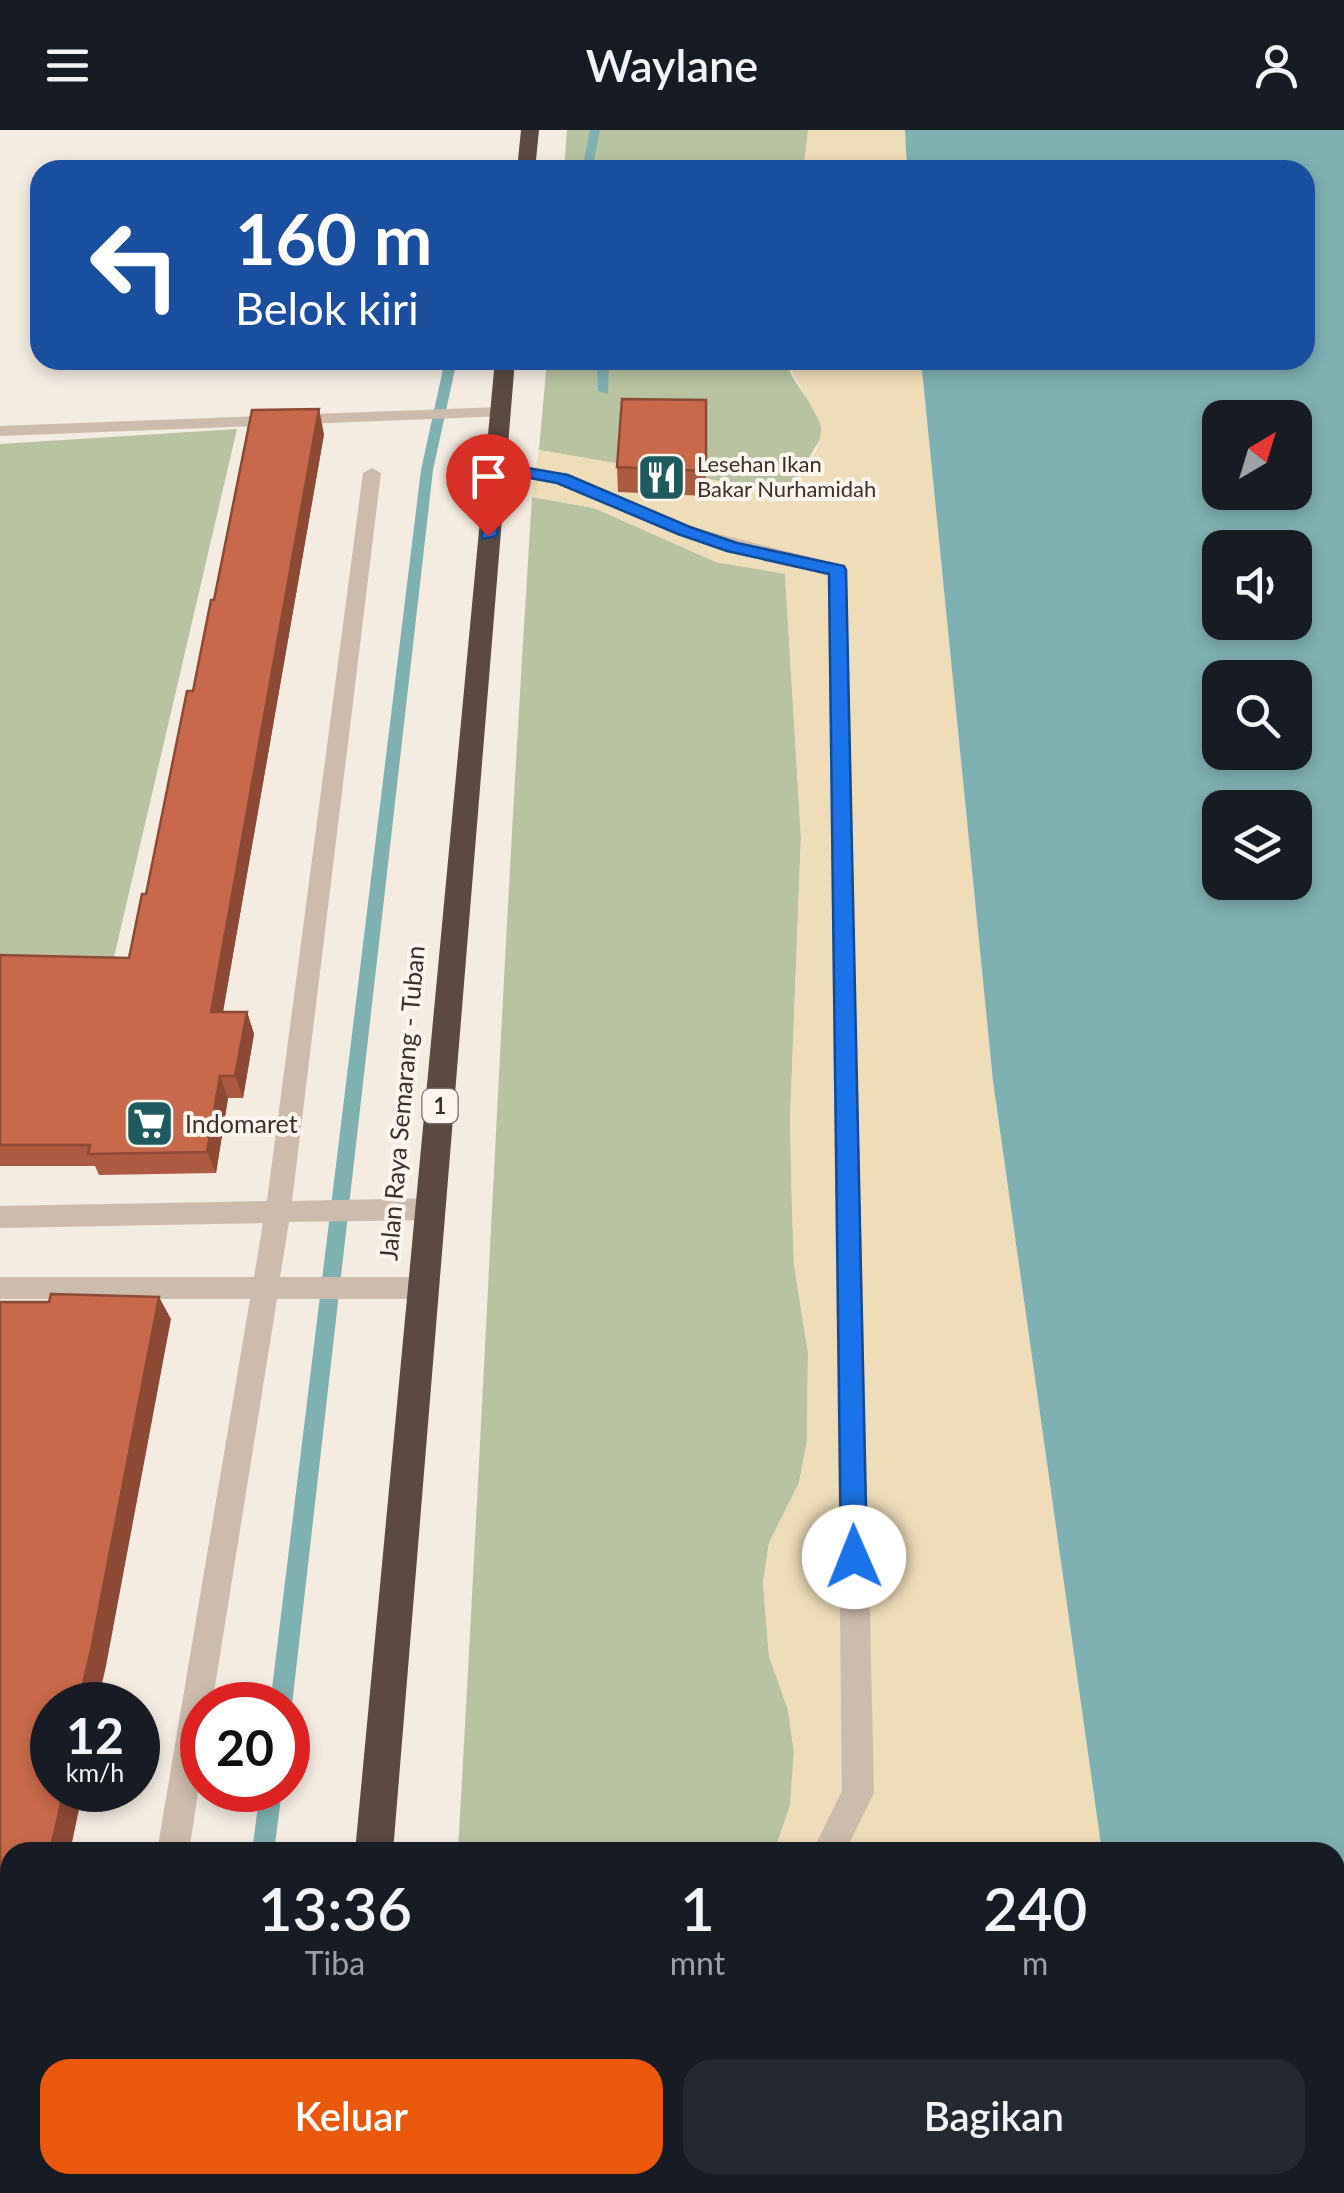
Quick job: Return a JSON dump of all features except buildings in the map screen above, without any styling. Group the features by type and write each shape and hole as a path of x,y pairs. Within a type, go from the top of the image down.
{"highway":[{"path":"527,160 530,130"},
{"name":"Jalan Raya Semarang - Tuban","path":"375,1842 504,370"}],"street":[{"path":"0,431 500,412"},
{"path":"494,466 562,479 684,531 734,547 838,570 858,1794 833,1842"},
{"path":"175,1842 278,1212 372,473"},
{"path":"0,1217 431,1209"},
{"path":"0,1288 423,1288"}],"green space":[{"path":"567,130 808,130 804,160 565,160"},
{"path":"546,370 789,370 817,415 822,436 788,493 539,450"},
{"path":"237,429 111,970 0,968 0,444"},
{"path":"532,497 594,508 716,562 785,573 801,837 790,1121 792,1206 794,1265 808,1352 807,1441 799,1483 769,1543 763,1583 769,1656 788,1709 794,1752 790,1806 777,1842 458,1842"}],"sand":[{"path":"808,130 905,130 906,160 804,160"},
{"path":"791,370 922,370 993,1081 1101,1842 777,1842 790,1806 794,1752 788,1710 769,1656 763,1583 769,1543 799,1483 807,1441 808,1352 794,1265 792,1206 790,1121 801,837 785,574 716,562 594,508 532,497 539,450 788,493 818,448 822,426"}],"water":[{"path":"905,130 1344,130 1344,1842 1101,1842 993,1081 922,370 1315,370 1315,160 906,160"}],"waterway":[{"path":"589,160 595,130"},
{"path":"284,1682 427,470 449,370"},
{"path":"603,370 604,391"},
{"path":"264,1842 268,1812"}],"place":[{"name":"Lesehan Ikan Bakar Nurhamidah","path":"662,477"},
{"name":"Indomaret","path":"150,1124"}],"route":[{"path":"488,536 494,466 562,479 684,531 734,547 838,570 854,1557"}]}
